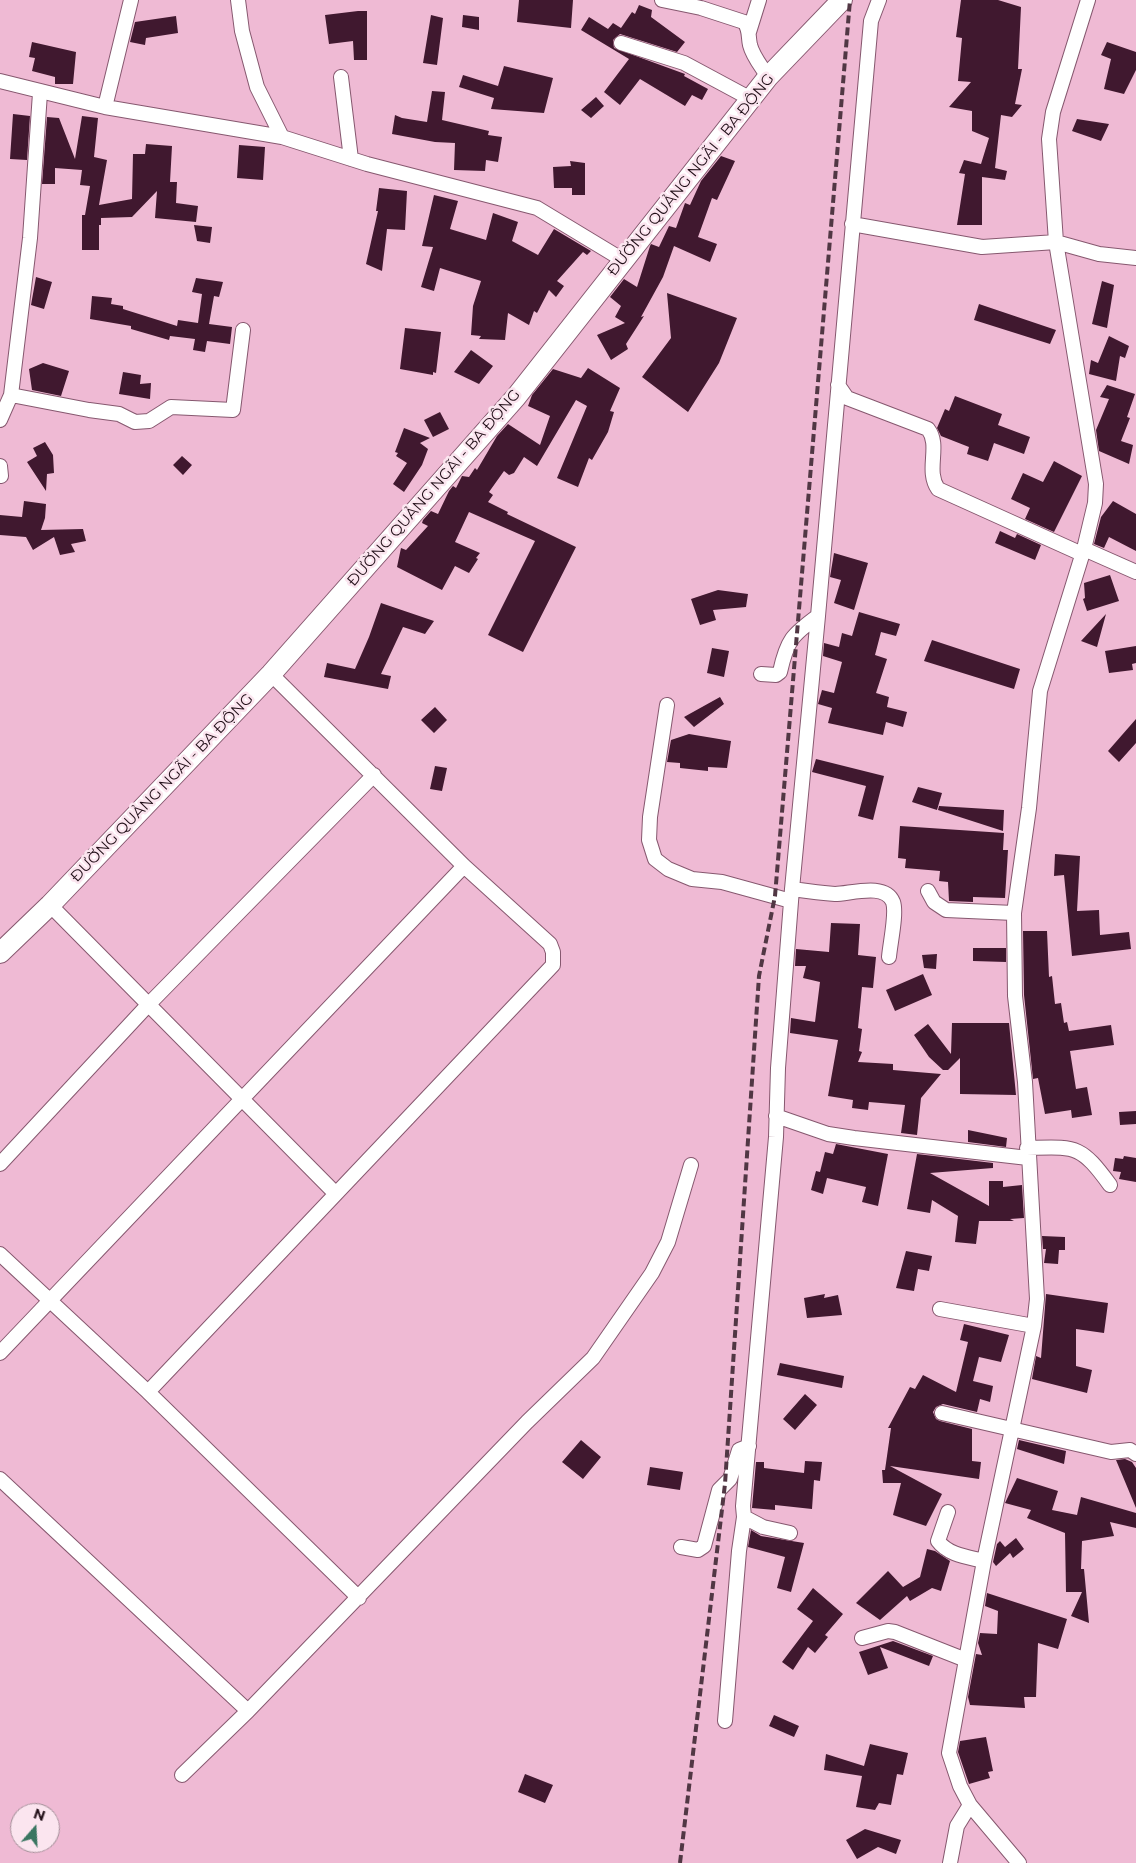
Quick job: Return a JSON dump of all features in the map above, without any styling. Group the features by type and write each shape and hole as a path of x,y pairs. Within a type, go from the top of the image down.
{"main road":[{"name":"ĐƯỜNG QUẢNG NGÃI - BA ĐỘNG","path":"0,953 50,905 271,674 516,397 768,77 842,0"}],"street":[{"path":"105,107 131,0"},
{"path":"238,0 242,31 257,87 282,137"},
{"path":"662,0 737,19 746,25 750,44 768,77"},
{"path":"749,32 759,0"},
{"path":"725,1721 739,1550 744,1517 776,1116 791,895 871,21 879,0"},
{"path":"1019,1863 970,1805 960,1786 948,1753 984,1561 1034,1326 1037,1299 1027,1153 1025,1082 1015,996 1014,913 1029,808 1040,691 1083,551 1095,503 1096,484 1056,242 1049,139 1052,112 1088,0"},
{"path":"620,43 684,63 751,99"},
{"path":"341,77 351,159"},
{"path":"0,81 40,93 105,107 282,137 351,159 537,208 623,260"},
{"path":"0,420 11,395 30,238 40,93"},
{"path":"852,224 982,247 1056,242 1099,254 1136,258"},
{"path":"11,395 119,414 135,422 149,421 171,407 233,410 243,330"},
{"path":"838,385 847,398 928,429 933,436 932,475 938,489 1136,572"},
{"path":"0,466 1,476"},
{"path":"761,674 776,675 780,672 786,645 799,630 818,616"},
{"path":"148,1392 335,1193 402,1126 553,966 553,952 550,944 464,866 271,674"},
{"path":"667,704 650,817 649,840 655,859 668,869 692,879 791,895 878,891 888,896 893,902 894,911 889,957"},
{"path":"0,1164 147,1006 374,775"},
{"path":"0,1352 243,1100 464,866"},
{"path":"928,891 934,902 946,910 1014,913"},
{"path":"50,905 147,1006 335,1193"},
{"path":"776,1116 828,1134 854,1138 1027,1153 1062,1147 1083,1152 1110,1185"},
{"path":"182,1775 359,1598 527,1422 593,1358 652,1273 668,1242 691,1165"},
{"path":"0,1254 148,1392 359,1598"},
{"path":"940,1309 1034,1326"},
{"path":"942,1413 1111,1452 1134,1447"},
{"path":"680,1547 698,1550 704,1546 719,1490 730,1479 739,1450 749,1446"},
{"path":"0,1479 248,1711"},
{"path":"948,1512 938,1541 943,1548 984,1561"},
{"path":"744,1517 750,1522 763,1527 790,1533"},
{"path":"862,1638 888,1631 895,1632 966,1660"},
{"path":"950,1863 957,1826 970,1805"}],"building":[{"path":"519,0 573,0 571,28 517,22"},
{"path":"961,0 998,0 1021,7 1018,69 1022,69 1015,104 1022,105 1012,117 1001,115 995,168 1007,171 1005,180 982,177 982,225 957,225 965,174 959,173 964,160 981,164 989,138 972,131 972,111 949,107 971,82 958,81 962,38 956,37"},
{"path":"639,5 652,10 651,17 685,42 677,52 620,34 613,40 614,48 685,74 684,76 708,89 702,100 692,95 685,106 640,79 620,105 604,92 629,59 581,30 589,17 608,29 613,23 621,28 632,12 635,14"},
{"path":"367,11 367,60 354,60 353,41 329,44 325,15"},
{"path":"431,15 443,18 437,65 423,63"},
{"path":"463,15 479,17 479,30 462,27"},
{"path":"176,16 178,33 146,38 145,45 130,42 135,22"},
{"path":"32,42 76,52 73,84 55,84 55,77 32,71 35,58 29,57"},
{"path":"1107,42 1136,52 1136,70 1124,94 1104,89 1111,59 1101,55"},
{"path":"504,66 553,78 544,113 491,109 494,98 459,87 463,75 498,86"},
{"path":"432,91 445,92 442,120 489,131 488,135 502,137 498,162 486,160 485,171 454,170 455,143 435,142 392,134 395,115 427,122"},
{"path":"596,97 604,106 591,118 581,110"},
{"path":"13,114 30,116 27,160 10,159"},
{"path":"82,116 98,118 94,157 107,160 99,205 132,199 133,154 145,154 146,144 172,146 170,182 177,182 176,203 198,206 196,222 155,218 157,191 132,217 101,218 101,225 99,225 99,250 82,250 82,215 85,215 90,186 80,185 82,170 55,168 55,184 42,184 47,117 59,118 75,159"},
{"path":"1077,119 1109,124 1101,141 1072,131"},
{"path":"239,145 265,147 263,180 237,178"},
{"path":"721,156 735,161 717,200 712,198 698,237 717,244 710,262 674,246 663,277 641,317 644,316 626,344 628,349 611,360 597,335 625,323 615,317 621,306 610,297 624,279 637,287 651,244 659,247 669,226 676,228 685,203 690,205 701,181"},
{"path":"570,161 585,163 585,195 572,195 572,188 554,188 553,167 571,166"},
{"path":"379,188 407,191 405,230 387,229 382,271 366,264 378,211 376,211"},
{"path":"434,195 458,201 450,229 486,240 493,213 518,222 512,241 538,255 554,229 591,251 587,255 583,252 557,281 564,286 556,297 549,290 537,313 534,311 529,325 508,313 505,340 479,339 481,336 471,335 473,306 481,281 440,268 434,291 421,287 433,247 422,246"},
{"path":"194,225 212,227 210,243 197,241"},
{"path":"36,277 52,282 44,309 31,305"},
{"path":"196,278 223,282 219,297 214,296 209,324 232,327 230,344 207,341 205,352 193,350 195,339 170,336 169,340 131,329 131,326 90,319 92,296 112,298 111,304 123,306 123,309 177,326 178,320 198,323 202,294 192,292"},
{"path":"1102,281 1114,285 1107,328 1092,324"},
{"path":"667,293 737,318 719,363 688,412 642,377 671,338"},
{"path":"979,304 1056,330 1050,344 974,320"},
{"path":"405,328 441,332 436,373 433,372 433,375 400,369"},
{"path":"1109,336 1129,346 1125,358 1120,356 1116,381 1089,374 1091,360 1098,363"},
{"path":"471,350 493,366 479,384 454,372"},
{"path":"43,363 69,371 61,396 32,390 29,369"},
{"path":"588,368 620,388 610,411 614,412 608,432 592,460 589,458 578,487 557,478 587,406 576,400 537,466 524,457 514,473 509,475 504,471 489,492 493,495 488,502 508,512 507,514 576,547 523,652 488,635 535,541 469,512 455,542 480,553 476,558 478,559 469,573 455,566 442,590 397,567 401,548 406,550 428,526 422,523 423,520 431,511 438,514 449,491 453,486 456,488 462,476 469,477 475,468 477,470 497,436 508,424 540,445 550,416 528,406 532,395 553,369 581,378"},
{"path":"123,372 141,375 140,384 151,383 150,399 119,394"},
{"path":"1107,385 1135,394 1127,417 1130,418 1121,441 1133,445 1129,464 1099,451 1096,430 1109,399 1100,397"},
{"path":"955,396 1002,414 998,425 1030,437 1024,454 994,443 988,461 967,454 969,447 941,436 937,428 945,409 949,411"},
{"path":"440,412 449,429 433,437 424,420"},
{"path":"404,428 430,438 420,443 428,449 422,465 404,492 393,484 407,463 396,456 398,453 395,452"},
{"path":"45,442 53,455 54,473 47,474 46,491 27,462 37,456 33,448"},
{"path":"182,456 192,465 183,475 173,465"},
{"path":"1054,461 1082,476 1054,532 1025,519 1030,508 1011,499 1023,473 1043,482"},
{"path":"24,501 46,504 45,518 41,530 83,529 86,541 71,544 75,552 60,555 54,537 33,550 26,537 0,535 0,515 22,517"},
{"path":"1113,501 1136,514 1136,551 1109,537 1104,548 1094,544 1101,517"},
{"path":"1000,531 1015,538 1017,534 1041,545 1035,560 995,543"},
{"path":"834,553 868,563 854,610 834,603 841,580 830,577"},
{"path":"1110,575 1119,601 1087,611 1083,599 1085,598 1084,583"},
{"path":"718,590 748,594 746,607 713,610 716,620 700,625 691,599"},
{"path":"381,603 434,621 425,634 403,627 381,674 391,676 388,689 324,677 327,663 355,669"},
{"path":"859,612 900,624 896,636 881,632 875,655 887,659 876,693 889,697 887,707 907,712 903,727 886,722 883,735 828,723 832,708 818,704 822,690 834,693 842,662 823,656 824,643 839,647 842,633 852,636"},
{"path":"1106,614 1097,647 1081,641"},
{"path":"932,640 1020,669 1014,689 924,661"},
{"path":"1136,646 1136,663 1132,664 1133,670 1109,673 1105,651"},
{"path":"712,648 729,651 724,677 707,673"},
{"path":"720,697 724,704 694,727 684,717"},
{"path":"435,707 447,720 434,733 421,720"},
{"path":"1136,719 1136,743 1119,762 1108,751"},
{"path":"689,734 731,741 727,768 708,767 708,771 680,768 680,763 667,762 671,740"},
{"path":"816,759 884,776 873,820 858,816 866,786 812,772"},
{"path":"435,766 447,768 442,791 430,789"},
{"path":"918,787 942,793 937,810 912,802"},
{"path":"939,806 1004,810 1003,831 938,810"},
{"path":"900,826 1004,833 1003,850 1008,850 1005,898 973,897 973,902 949,901 948,882 939,881 940,871 905,868 906,859 898,858"},
{"path":"1055,854 1080,856 1077,911 1099,910 1100,935 1129,932 1131,949 1072,956 1064,875 1054,876"},
{"path":"831,923 860,924 858,955 876,957 873,988 862,987 858,1028 862,1029 859,1051 862,1052 858,1062 893,1064 893,1070 941,1074 921,1098 917,1135 901,1133 905,1105 869,1102 868,1110 852,1108 853,1100 828,1096 838,1040 790,1033 791,1018 815,1022 820,982 803,978 806,966 795,966 796,949 829,952"},
{"path":"1023,931 1047,931 1049,977 1052,976 1055,1004 1061,1003 1064,1023 1067,1022 1069,1031 1111,1025 1114,1045 1070,1051 1076,1089 1087,1087 1092,1115 1072,1118 1071,1110 1045,1114 1038,1078 1033,1079 1024,995"},
{"path":"973,948 1006,948 1006,962 973,961"},
{"path":"937,954 936,969 924,968 922,955"},
{"path":"923,974 932,995 895,1011 886,990"},
{"path":"952,1023 1009,1023 1016,1095 960,1094 960,1058 948,1070 943,1070 929,1057 914,1035 928,1024 951,1054"},
{"path":"1136,1111 1136,1124 1120,1125 1119,1112"},
{"path":"968,1130 1007,1138 1006,1147 968,1142"},
{"path":"836,1144 888,1154 878,1206 862,1202 866,1187 827,1178 823,1194 811,1190 816,1171 820,1172 825,1152 833,1154"},
{"path":"917,1154 993,1163 993,1168 930,1173 989,1206 989,1181 1003,1181 1003,1187 1022,1185 1024,1218 1010,1219 1014,1221 979,1221 976,1244 955,1242 958,1216 932,1200 930,1213 907,1209"},
{"path":"1124,1156 1136,1158 1136,1182 1119,1179 1121,1172 1113,1171 1115,1158 1123,1159"},
{"path":"1042,1236 1065,1237 1065,1250 1059,1250 1058,1264 1044,1263 1046,1249 1043,1249"},
{"path":"906,1251 932,1256 929,1271 918,1269 914,1291 896,1288"},
{"path":"825,1294 824,1298 838,1295 842,1315 807,1318 804,1298"},
{"path":"1046,1294 1108,1303 1104,1333 1076,1329 1076,1366 1092,1370 1087,1393 1032,1379 1036,1356 1041,1358"},
{"path":"964,1324 1009,1335 1001,1362 979,1357 973,1381 993,1386 990,1402 980,1399 977,1412 943,1404 936,1407 933,1412 936,1419 940,1421 972,1429 972,1461 981,1462 979,1479 890,1466 942,1494 926,1526 893,1515 901,1483 883,1483 882,1470 885,1470 891,1428 888,1428 910,1387 915,1389 923,1375 956,1392 968,1342 960,1340"},
{"path":"780,1363 844,1376 842,1388 777,1375"},
{"path":"805,1394 817,1405 795,1430 783,1419"},
{"path":"581,1440 601,1457 583,1479 562,1462"},
{"path":"1019,1440 1066,1451 1064,1464 1017,1449"},
{"path":"1125,1459 1132,1462 1136,1468 1136,1508 1116,1460"},
{"path":"805,1461 822,1462 820,1481 814,1480 812,1509 775,1505 775,1510 752,1508 756,1462 764,1462 764,1468 804,1473"},
{"path":"650,1467 683,1472 680,1490 647,1485"},
{"path":"1017,1478 1058,1491 1052,1510 1077,1515 1081,1497 1136,1513 1136,1528 1110,1522 1114,1536 1082,1541 1081,1569 1084,1569 1089,1623 1071,1616 1082,1592 1066,1592 1065,1533 1027,1518 1031,1510 1005,1503"},
{"path":"751,1530 761,1536 804,1543 791,1592 777,1588 785,1557 748,1547"},
{"path":"1016,1538 1024,1549 1013,1558 1010,1553 996,1566 993,1562 997,1544 1000,1541 1005,1547"},
{"path":"927,1549 935,1551 950,1561 941,1591 932,1588 910,1601 907,1596 880,1620 856,1603 888,1571 903,1587 920,1577"},
{"path":"813,1588 843,1614 825,1635 828,1637 815,1653 808,1647 793,1670 782,1662 813,1621 797,1609"},
{"path":"987,1593 1067,1619 1058,1649 1038,1643 1036,1697 1024,1697 1025,1708 970,1705 968,1697 976,1654 982,1655 978,1643 980,1633 997,1634 998,1611 985,1606"},
{"path":"893,1641 933,1656 929,1666 880,1647 888,1668 868,1675 859,1652"},
{"path":"774,1715 799,1726 794,1737 769,1726"},
{"path":"986,1737 993,1771 988,1772 990,1778 969,1784 958,1752 960,1741"},
{"path":"870,1744 908,1753 903,1775 897,1774 891,1805 879,1803 875,1810 856,1807 862,1776 824,1770 826,1754 864,1766"},
{"path":"525,1774 553,1785 545,1803 518,1792"},
{"path":"865,1829 901,1840 896,1854 878,1847 857,1859 846,1840"}],"railway":[{"path":"680,1863 725,1484 759,976 775,896 850,0"}]}
